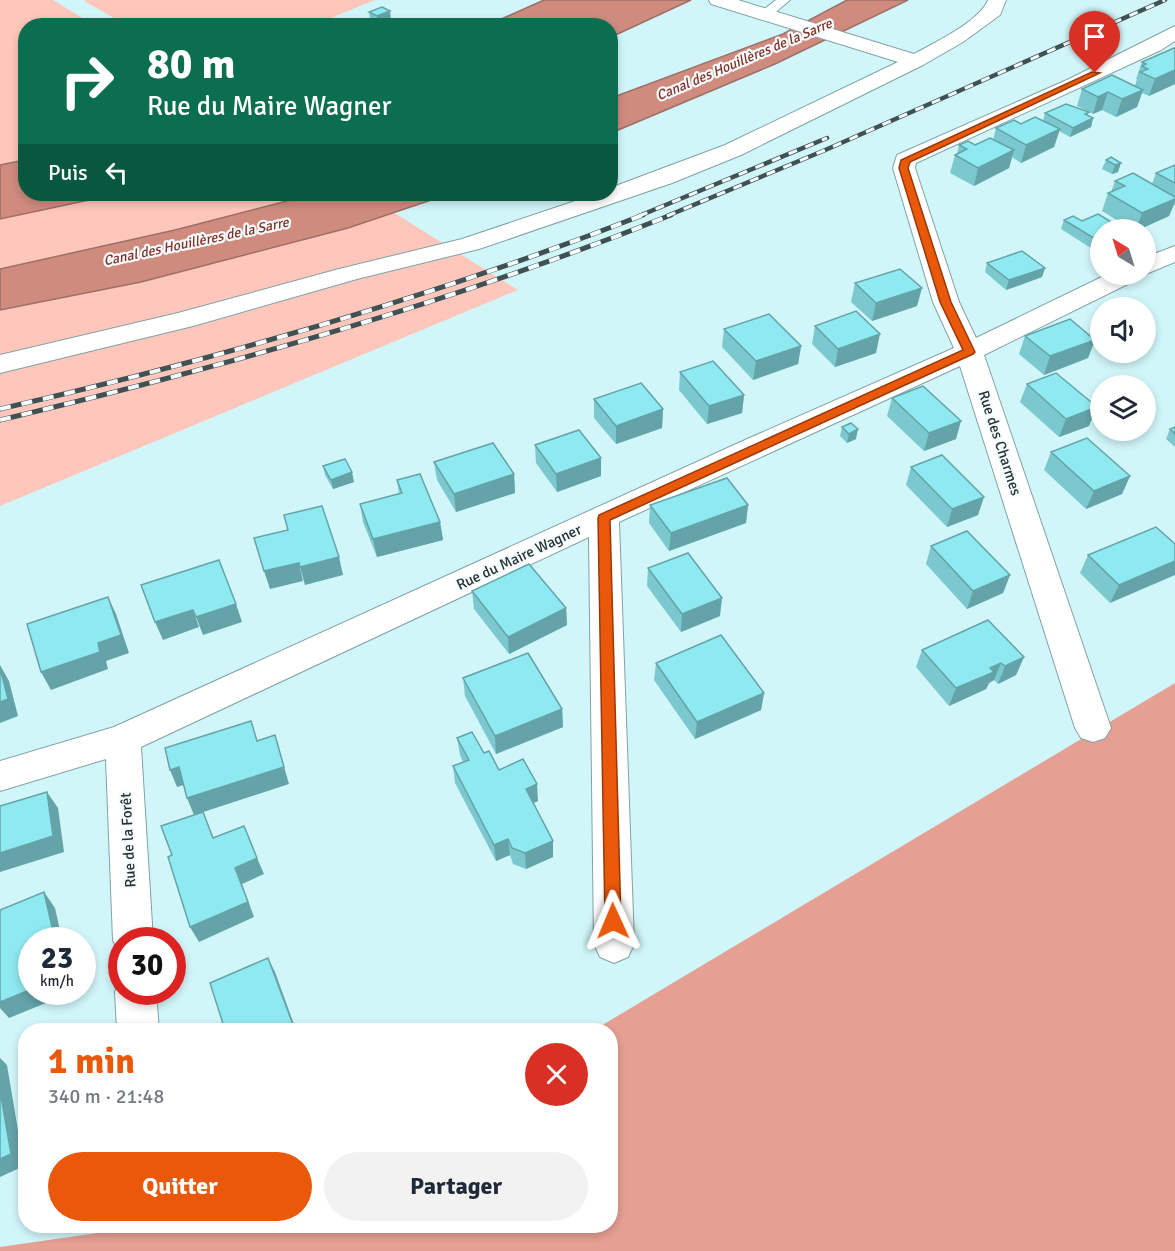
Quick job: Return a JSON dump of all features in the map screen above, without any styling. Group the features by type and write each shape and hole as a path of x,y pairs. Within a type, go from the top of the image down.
{"street":[{"path":"718,0 770,10 907,58"},
{"path":"618,178 956,38 993,11 995,0"},
{"name":"Rue des Charmes","path":"1094,728 969,352 946,302 904,168 905,160 1076,83 1154,46 1175,32"},
{"path":"618,194 733,150 907,58"},
{"path":"348,274 555,201"},
{"path":"0,364 184,320 348,274 470,244 596,201"},
{"path":"1156,262 1175,253"},
{"name":"Rue du Maire Wagner","path":"0,776 123,739 969,352 1107,285"},
{"path":"604,518 614,944"},
{"name":"Rue de la Forêt","path":"123,739 132,927"},
{"path":"137,1005 138,1023"}],"shaded area":[{"path":"0,0 53,0 83,18 18,18 18,201 375,201 518,290 0,506"},
{"path":"375,0 331,18 114,18 84,1"},
{"path":"1175,683 1175,1251 0,1251 0,1247 97,1233 618,1233 618,1023 606,1023"}],"water":[{"path":"544,0 691,0 618,34 618,18 504,18"},
{"name":"Canal des Houillères de la Sarre","path":"847,0 908,0 775,64 618,130 618,95 783,34"},
{"path":"18,161 18,201 84,201 0,219 0,165"},
{"name":"Canal des Houillères de la Sarre","path":"287,201 428,201 348,228 141,282 0,310 0,269 175,230"}],"building":[{"path":"382,7 390,11 377,16 369,12"},
{"path":"1175,48 1175,70 1155,79 1140,72 1148,69 1142,66 1146,64 1142,62"},
{"path":"1112,75 1143,90 1122,99 1108,92 1098,97 1082,89"},
{"path":"1066,104 1089,112 1085,114 1093,118 1073,128 1045,113"},
{"path":"1035,117 1060,129 1026,145 996,128 1014,120 1021,124"},
{"path":"990,138 1014,150 978,168 955,155 967,149 959,145 968,141 975,145"},
{"path":"1111,157 1121,163 1115,165 1106,160"},
{"path":"1175,165 1175,183 1156,173"},
{"path":"1133,173 1175,199 1142,213 1108,193 1125,186 1115,181"},
{"path":"1098,214 1106,219 1090,219 1090,236 1064,220 1073,216 1082,221"},
{"path":"1022,251 1045,268 1009,280 987,263"},
{"path":"900,269 922,288 876,303 855,283"},
{"path":"856,311 880,334 838,349 815,326"},
{"path":"769,314 801,346 756,361 724,329"},
{"path":"1070,319 1090,336 1090,342 1050,356 1025,336"},
{"path":"713,361 744,395 709,406 680,372"},
{"path":"1056,373 1090,401 1090,410 1066,419 1027,384"},
{"path":"641,383 663,409 616,426 594,399"},
{"path":"923,386 961,421 929,433 892,398"},
{"path":"851,423 858,429 849,434 842,427"},
{"path":"579,430 601,458 556,474 535,445"},
{"path":"1087,438 1130,476 1094,491 1051,452"},
{"path":"493,443 514,474 454,494 434,462"},
{"path":"942,455 984,497 952,509 911,467"},
{"path":"345,459 352,472 331,480 323,466"},
{"path":"420,474 440,522 373,539 360,504 402,493 397,480"},
{"path":"727,478 748,505 671,533 650,505"},
{"path":"322,506 339,557 300,567 299,563 264,571 254,538 288,530 284,515"},
{"path":"1156,527 1175,544 1175,561 1119,585 1088,555"},
{"path":"967,531 1010,575 973,591 931,546"},
{"path":"688,553 722,598 682,614 648,568"},
{"path":"219,560 236,604 196,617 193,610 155,622 141,585"},
{"path":"529,564 566,608 508,637 472,591"},
{"path":"108,597 121,635 98,643 100,652 41,672 27,624"},
{"path":"988,620 1024,657 1005,666 1001,663 990,668 994,672 956,688 922,650"},
{"path":"721,635 764,693 697,722 656,663"},
{"path":"528,653 562,709 495,736 463,678"},
{"path":"0,668 8,699 0,702"},
{"path":"251,721 257,741 275,735 284,767 187,798 179,767 170,770 165,748"},
{"path":"472,732 484,753 489,751 499,770 523,759 537,784 526,789 553,841 525,853 512,848 508,839 494,845 453,766 469,760 457,738"},
{"path":"47,792 53,836 0,853 0,806"},
{"path":"203,812 213,838 244,826 257,858 235,868 248,902 190,927 168,857 172,855 161,826"},
{"path":"44,892 52,927 18,927 18,995 0,1002 0,910"},
{"path":"268,958 292,1023 223,1023 210,983"},
{"path":"0,1090 11,1154 0,1159"}],"railway":[{"path":"667,216 823,151 1165,0"},
{"path":"639,216 827,138"},
{"path":"0,409 163,369 325,324 485,273 643,215"},
{"path":"0,420 170,377 339,330 506,276 671,215"}],"route":[{"path":"613,921 604,518 755,447 969,352 946,302 904,168 905,160 1095,73"}]}
